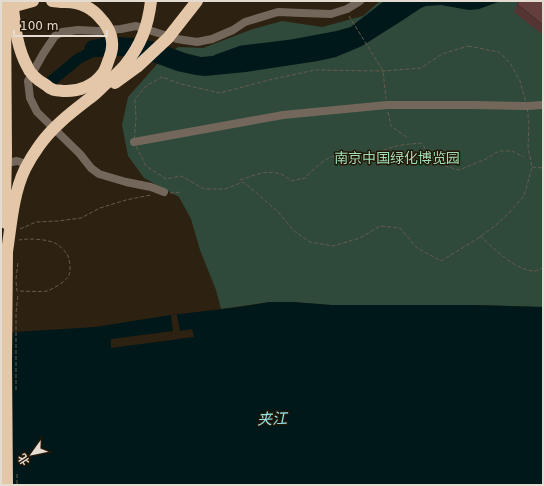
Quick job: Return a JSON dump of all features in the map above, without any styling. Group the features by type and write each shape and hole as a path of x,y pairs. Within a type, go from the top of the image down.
{"highway":[{"path":"5,1 7,485"},
{"path":"12,1 15,29 19,47 27,67 41,82 54,90 74,91 92,84 104,72 111,55 112,36 100,17 88,7 71,1 57,1"},
{"path":"1,10 33,1"},
{"path":"7,252 16,195 25,169 40,145 51,132 125,66 137,49 145,32 151,1"},
{"path":"92,97 120,81 154,52 186,17 197,1"}],"lane":[{"path":"136,26 157,1"},
{"path":"167,193 151,187 126,182 99,174 91,168 80,154 37,112 30,98 28,81 54,36 62,32 78,30 98,31 136,26 177,39 197,42 212,39 233,30 245,22 278,12 330,14 348,9 360,1"},
{"path":"134,142 283,114 387,105 543,105"},
{"path":"1,164 17,161 27,164"}],"path":[{"path":"350,17 383,71 391,126 408,138"},
{"path":"468,46 499,52 510,63 520,81 527,106 529,124 528,147 532,167 524,196 510,213 496,225 442,261 417,248 400,228 380,226 360,238 333,246 310,242 294,231 279,213 259,194 243,182 225,190 204,189 181,176 166,179 146,166 134,142 136,119 135,100 146,86 162,77 181,84 220,93 315,70 383,71 421,68 442,54 468,46"},
{"path":"240,180 271,172 281,174 291,181 305,178 311,171 333,156 359,158 396,146 421,143 433,158 445,166 459,170 486,159 499,150 512,151 524,157"},
{"path":"532,167 543,168"},
{"path":"167,193 182,192"},
{"path":"15,232 36,222 81,218 100,208 126,200 151,195"},
{"path":"480,236 512,264 534,271 543,268"},
{"path":"18,262 16,279 17,291 46,291 56,287 65,281 69,276 70,264 67,254 57,244 46,240 19,240"},
{"path":"16,392 16,313 18,294"},
{"path":"17,472 17,485"}],"green space":[{"name":"南京中国绿化博览园","path":"380,1 543,1 543,307 472,305 331,305 270,302 221,309 216,290 200,250 191,219 179,197 144,178 128,156 122,125 128,97 159,62 178,47 203,48 253,29 282,21 322,27 363,16"}],"water":[{"path":"399,1 501,1 479,9 469,10 441,5 426,6 362,46 336,57 246,72 205,76 196,75 177,71 147,60 122,56 94,57 87,55 84,49 89,41 115,37 135,38 155,42 201,57 246,53 317,43 354,30"},
{"name":"夹江","path":"270,302 331,305 472,305 543,307 543,485 1,485 1,333 95,327"}],"pier":[{"path":"171,315 177,315 180,331 192,329 194,337 111,348 111,339 173,331"}],"building":[{"path":"520,1 543,1 543,25 517,4"}],"waterway":[{"path":"217,60 242,51 292,45 353,32 393,1"},
{"path":"49,83 78,59 100,48"}]}
